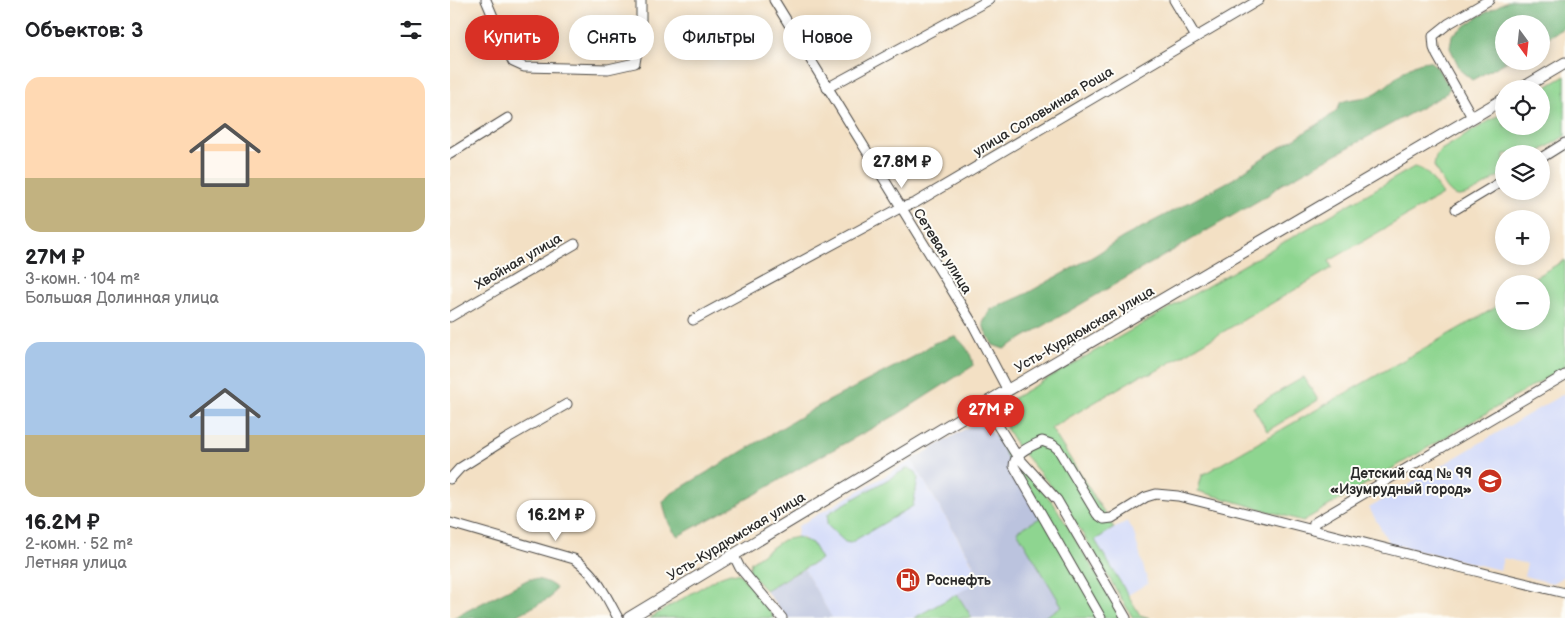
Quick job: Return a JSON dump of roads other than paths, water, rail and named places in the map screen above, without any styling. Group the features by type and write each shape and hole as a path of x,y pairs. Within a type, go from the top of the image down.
{"main road":[{"path":"1536,80 1565,63"},
{"name":"Усть-Курдюмская улица","path":"629,618 733,554 1495,104"}],"street":[{"path":"486,0 514,62 524,67 608,69 635,63 641,28 641,0"},
{"name":"Сетевая улица","path":"774,0 970,321 1008,391"},
{"path":"827,88 989,0"},
{"path":"1174,0 1196,37"},
{"name":"улица Соловьиная Роща","path":"693,320 900,208 915,203 1259,0"},
{"path":"1472,117 1434,48 1433,36 1448,24 1489,0"},
{"path":"450,154 508,118"},
{"path":"1550,152 1565,143"},
{"path":"1456,209 1495,185"},
{"name":"Хвойная улица","path":"450,317 575,244"},
{"path":"1313,530 1314,523 1565,375"},
{"path":"450,479 460,468 567,404"},
{"path":"985,405 1017,456 1057,500 1126,618"},
{"path":"1101,618 1014,466 1017,456 1042,441 1058,449 1096,514 1104,518 1112,518 1146,497 1166,494 1565,593"},
{"path":"450,524 574,559 590,571 600,584 618,618"},
{"path":"733,554 740,568 782,618"}],"place":[{"name":"Детский сад № 99 «Изумрудный город»","path":"1490,481"},
{"name":"Роснефть","path":"908,580"}]}
